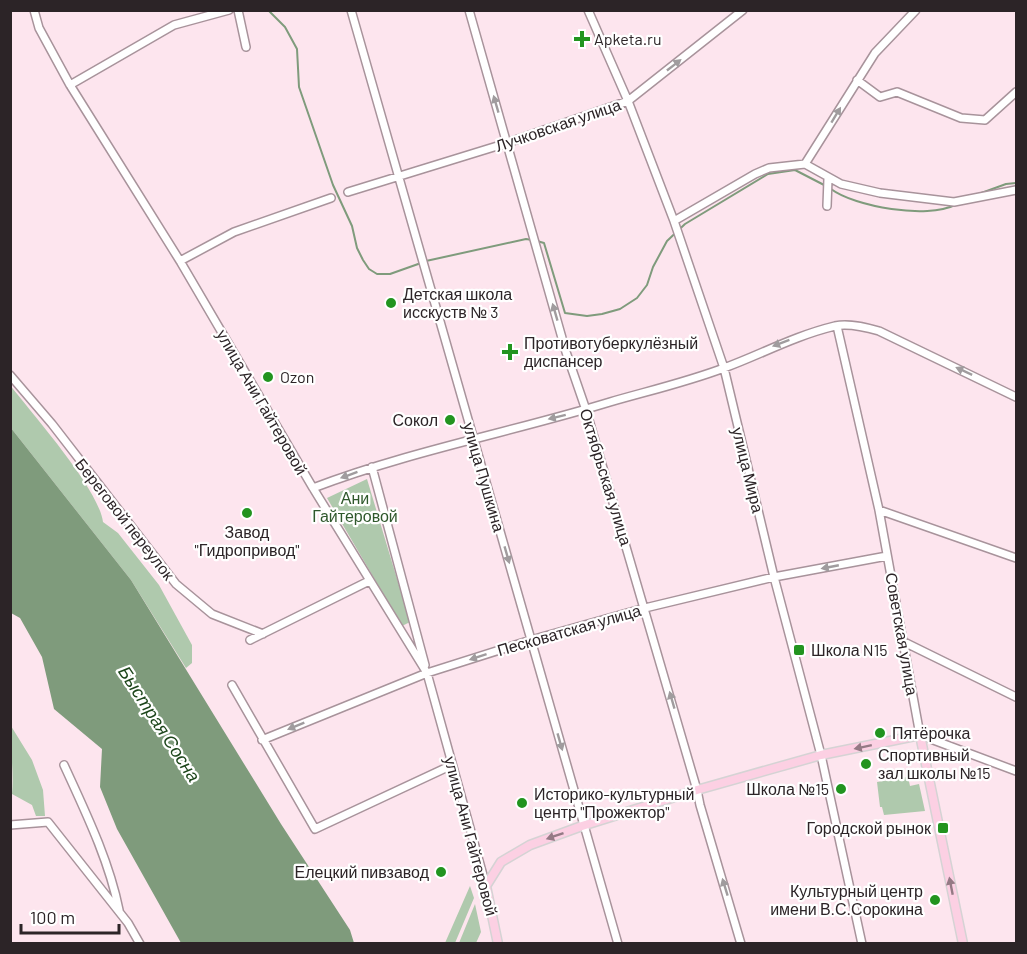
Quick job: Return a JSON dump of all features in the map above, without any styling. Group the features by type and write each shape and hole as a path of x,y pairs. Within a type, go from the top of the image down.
{"main road":[{"path":"486,886 501,862 530,845 585,825 820,755 920,735"},
{"name":"Советская улица","path":"920,735 963,944"},
{"name":"улица Ани Гайтеровой","path":"486,886 498,944"}],"street":[{"name":"улица Ани Гайтеровой","path":"34,10 39,28 70,86 180,261 313,488 427,673 486,886"},
{"path":"70,86 174,25 229,10"},
{"path":"238,10 246,47"},
{"name":"улица Пушкина","path":"351,10 618,944"},
{"name":"Октябрьская улица","path":"470,10 566,352 586,410 645,608 741,944"},
{"name":"улица Мира","path":"588,10 628,101 682,241 724,368 820,755 862,944"},
{"name":"Лучковская улица","path":"348,192 507,143 628,101 743,10"},
{"path":"805,164 876,53 916,10"},
{"path":"857,80 880,97 897,92 961,118 985,120 1017,92"},
{"path":"674,221 762,171 769,168 805,164 828,179 880,193 954,202 1017,190"},
{"path":"827,206 828,179"},
{"path":"180,261 234,232 331,198"},
{"path":"313,488 372,467 473,438 586,410 724,368 784,342 837,326 862,326 879,331 1017,396"},
{"name":"Советская улица","path":"837,326 879,510 920,735"},
{"name":"Береговой переулок","path":"10,375 52,424 176,584 212,614 263,634"},
{"path":"372,467 427,673"},
{"path":"879,510 1017,558"},
{"name":"Песковатская улица","path":"262,740 427,673 531,640 645,608 774,577 887,556"},
{"path":"250,640 369,581"},
{"path":"904,642 1017,697"},
{"path":"232,685 315,829 452,765"},
{"path":"920,735 1017,771"},
{"path":"64,765 89,820 115,889 119,913"},
{"path":"10,825 48,822 119,913 140,944"}],"green space":[{"path":"10,385 78,472 99,508 103,522 118,533 159,585 192,645 192,663 186,668 131,580 11,428"},
{"name":"Ани Гайтеровой","path":"367,479 410,622 402,626 327,498"},
{"path":"11,726 32,760 43,790 45,816 36,816 32,805 12,794"},
{"path":"908,777 910,786 919,784 925,811 884,815 880,807 877,782"},
{"path":"470,886 474,898 455,943 445,943"},
{"path":"475,904 481,932 476,943 459,943"}],"water":[{"name":"Быстрая Сосна","path":"11,428 131,580 281,824 350,930 354,943 181,943 117,829 100,787 102,749 54,709 42,657 20,618 11,613"}],"waterway":[{"path":"268,10 285,27 297,49 299,87 333,185 352,226 357,248 363,260 369,269 377,274 390,274 421,263"},
{"path":"537,241 544,243 565,313 587,316 602,314 620,309 637,298 647,285 653,267 667,241 685,224 768,174 795,170 826,186"},
{"path":"973,196 1006,184 1016,183"},
{"path":"831,189 857,201 892,209 927,211 955,205"},
{"path":"426,261 526,239 532,240"}],"place":[{"name":"Apketa.ru","path":"582,39"},
{"name":"Детская школа исскуств № 3","path":"391,303"},
{"name":"Противотуберкулёзный диспансер","path":"510,352"},
{"name":"Ozon","path":"268,377"},
{"name":"Сокол","path":"450,420"},
{"name":"Завод \"Гидропривод\"","path":"247,513"},
{"name":"Школа N15","path":"799,650"},
{"name":"Пятёрочка","path":"880,733"},
{"name":"Спортивный зал школы №15","path":"866,764"},
{"name":"Школа №15","path":"841,789"},
{"name":"Историко-культурный центр \"Прожектор\"","path":"522,803"},
{"name":"Городской рынок","path":"943,828"},
{"name":"Елецкий пивзавод","path":"441,872"},
{"name":"Культурный центр имени В.С.Сорокина","path":"935,900"}]}
